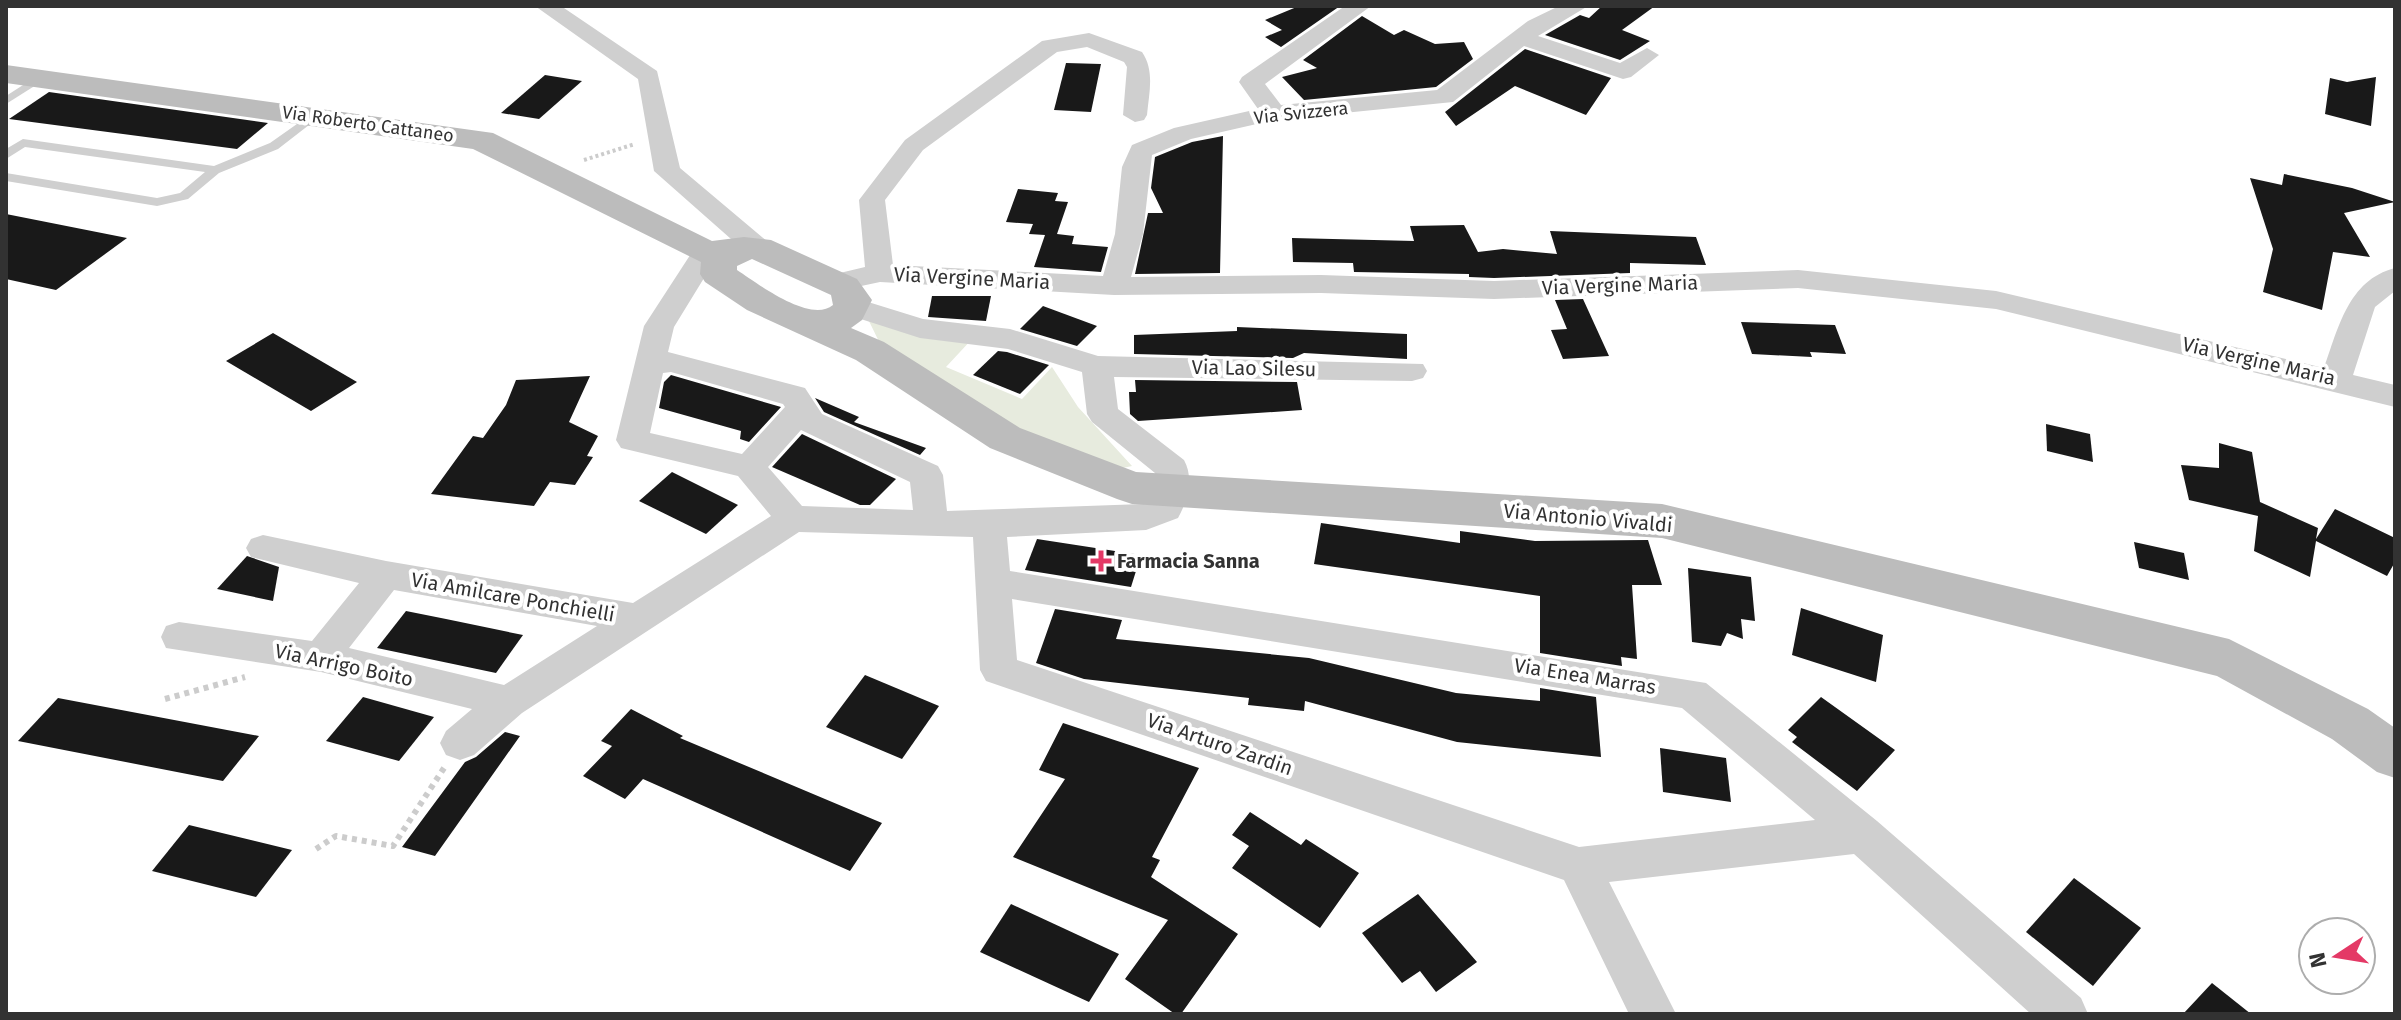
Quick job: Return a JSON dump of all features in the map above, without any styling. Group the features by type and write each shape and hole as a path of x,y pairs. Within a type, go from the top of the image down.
{"main road":[{"name":"Via Roberto Cattaneo","path":"22,77 481,140 730,262"},
{"path":"730,262 845,300 870,351"},
{"name":"Via Antonio Vivaldi","path":"730,262 799,321 870,351 1005,438 1132,488 1662,521 2229,659 2350,724 2395,756"},
{"path":"799,321 829,323 845,300"}],"street":[{"path":"546,6 649,76 667,171 730,262"},
{"path":"1274,113 1251,82 1360,6"},
{"name":"Via Svizzera","path":"1114,286 1129,234 1135,167 1141,150 1183,133 1274,113 1444,97 1536,26 1577,6"},
{"path":"1522,38 1623,72 1647,55"},
{"path":"880,273 872,200 914,145 1050,46 1089,40 1134,57 1140,79 1135,115"},
{"path":"730,262 681,297 659,326 632,440 749,467 793,519"},
{"path":"681,297 730,262"},
{"name":"Via Vergine Maria","path":"845,300 880,273 1114,286 1321,284 1494,290 1798,279 1996,300 2336,379 2395,396"},
{"path":"2336,379 2362,303 2395,277"},
{"name":"Via Lao Silesu","path":"845,300 920,328 1010,339 1097,366 1412,371"},
{"path":"649,364 671,362 794,396 811,422 926,475 931,523"},
{"path":"460,743 508,702 793,519 989,525 1146,517 1166,509 1172,491 1172,468 1103,414 1097,366"},
{"path":"749,467 802,409"},
{"name":"Via Arturo Zardin","path":"989,525 999,670 1579,866 1862,834"},
{"name":"Via Amilcare Ponchielli","path":"263,548 386,575 639,619"},
{"name":"Via Amilcare Ponchielli","path":"321,657 386,575"},
{"name":"Via Enea Marras","path":"993,582 1692,694 1862,834 2065,1014"},
{"name":"Via Arrigo Boito","path":"179,637 321,657 508,702"},
{"path":"1579,866 1653,1014"}],"lane":[{"path":"6,101 22,77"},
{"path":"6,177 157,202 184,196 215,170 274,146 314,116"},
{"path":"6,155 23,143 215,170"}],"path":[{"path":"544,171 617,152 640,142 658,126"},
{"path":"316,849 336,836 393,846 460,743"}],"shaded area":[{"path":"868,319 973,338 946,367 1022,399 1052,367 1078,407 1132,466 1104,472 1010,434 886,356"}],"building":[{"path":"1299,6 1340,6 1281,47 1265,37 1282,30 1265,20"},
{"path":"1602,6 1655,6 1622,30 1650,41 1620,60 1545,35 1580,15 1589,18"},
{"path":"1362,16 1394,35 1404,30 1435,44 1464,42 1473,59 1436,87 1304,100 1282,77 1317,68 1303,60"},
{"path":"1525,49 1611,78 1586,115 1515,86 1456,126 1445,112"},
{"path":"1066,63 1101,64 1091,112 1054,110"},
{"path":"545,75 582,81 539,119 501,113"},
{"path":"2376,77 2371,126 2325,114 2330,78 2347,82"},
{"path":"49,92 268,123 237,149 9,119"},
{"path":"1223,136 1220,273 1135,274 1148,213 1163,213 1151,188 1155,157 1192,142"},
{"path":"2284,174 2352,188 2395,202 2344,213 2370,257 2333,252 2322,310 2263,292 2273,249 2250,178 2282,185"},
{"path":"1018,189 1058,193 1055,201 1068,202 1057,234 1074,236 1072,244 1108,247 1101,272 1034,267 1045,235 1029,234 1033,224 1006,222"},
{"path":"6,214 127,238 56,290 6,279"},
{"path":"1464,225 1478,252 1503,249 1557,254 1550,231 1696,237 1706,265 1630,263 1630,273 1494,278 1469,277 1469,274 1354,272 1353,263 1293,262 1292,238 1414,241 1410,226"},
{"path":"932,296 991,296 986,321 928,317"},
{"path":"1583,299 1609,356 1563,359 1551,330 1567,329 1555,300"},
{"path":"1043,306 1097,326 1077,346 1020,329"},
{"path":"1741,322 1835,325 1846,354 1810,352 1812,357 1752,354"},
{"path":"1237,327 1407,334 1407,359 1304,353 1293,358 1134,354 1134,335 1237,331"},
{"path":"273,333 357,382 311,411 226,361"},
{"path":"998,351 1049,365 1020,394 973,375"},
{"path":"671,375 781,407 749,442 740,439 741,431 659,408 664,382"},
{"path":"590,376 569,422 598,436 587,456 593,457 575,485 550,482 534,506 431,494 473,436 483,438 506,405 516,380"},
{"path":"1135,380 1297,382 1302,410 1138,421 1130,414 1129,392 1136,392"},
{"path":"815,398 859,417 854,422 926,448 920,455 824,412"},
{"path":"2046,424 2090,434 2093,462 2047,451"},
{"path":"802,434 896,479 870,505 860,505 772,467"},
{"path":"2219,443 2252,452 2260,502 2318,528 2316,539 2335,509 2395,538 2395,562 2387,576 2316,541 2310,577 2254,551 2258,516 2189,500 2181,465 2219,468"},
{"path":"672,472 738,505 706,534 639,501"},
{"path":"1321,523 1460,543 1460,531 1535,541 1648,540 1662,585 1632,585 1637,659 1621,657 1622,666 1540,653 1540,596 1314,564"},
{"path":"1037,539 1141,555 1131,587 1025,570"},
{"path":"2134,542 2184,553 2189,580 2139,568"},
{"path":"247,556 279,567 273,601 217,589"},
{"path":"1688,568 1751,577 1755,621 1741,619 1743,639 1727,633 1721,646 1692,642"},
{"path":"1801,608 1883,635 1876,682 1792,655"},
{"path":"1055,609 1122,620 1116,639 1309,658 1456,693 1540,701 1540,688 1596,697 1601,757 1457,742 1305,701 1304,711 1248,705 1249,698 1084,679 1036,663"},
{"path":"406,611 523,635 496,673 377,648"},
{"path":"865,675 939,706 902,759 826,727"},
{"path":"363,697 434,717 399,761 326,741"},
{"path":"1821,697 1895,750 1857,791 1792,742 1797,737 1788,730"},
{"path":"58,698 259,736 223,781 18,741"},
{"path":"631,709 683,736 680,738 882,823 850,871 643,779 625,799 583,776 612,746 601,741"},
{"path":"1063,723 1199,768 1152,857 1160,860 1151,877 1238,934 1181,1014 1175,1014 1125,979 1168,920 1013,857 1065,779 1039,770"},
{"path":"505,732 520,736 435,856 402,847 465,762 476,757"},
{"path":"1660,748 1726,758 1731,802 1663,792"},
{"path":"1250,812 1301,845 1306,839 1359,873 1320,928 1232,868 1249,846 1232,835"},
{"path":"189,825 292,850 256,897 152,871"},
{"path":"2074,878 2141,928 2093,986 2026,932"},
{"path":"1418,894 1477,962 1436,992 1420,971 1402,983 1362,933"},
{"path":"1011,904 1119,954 1089,1002 980,952"},
{"path":"2212,983 2251,1014 2183,1014"}],"place":[{"name":"Farmacia Sanna","path":"1101,561"}]}
